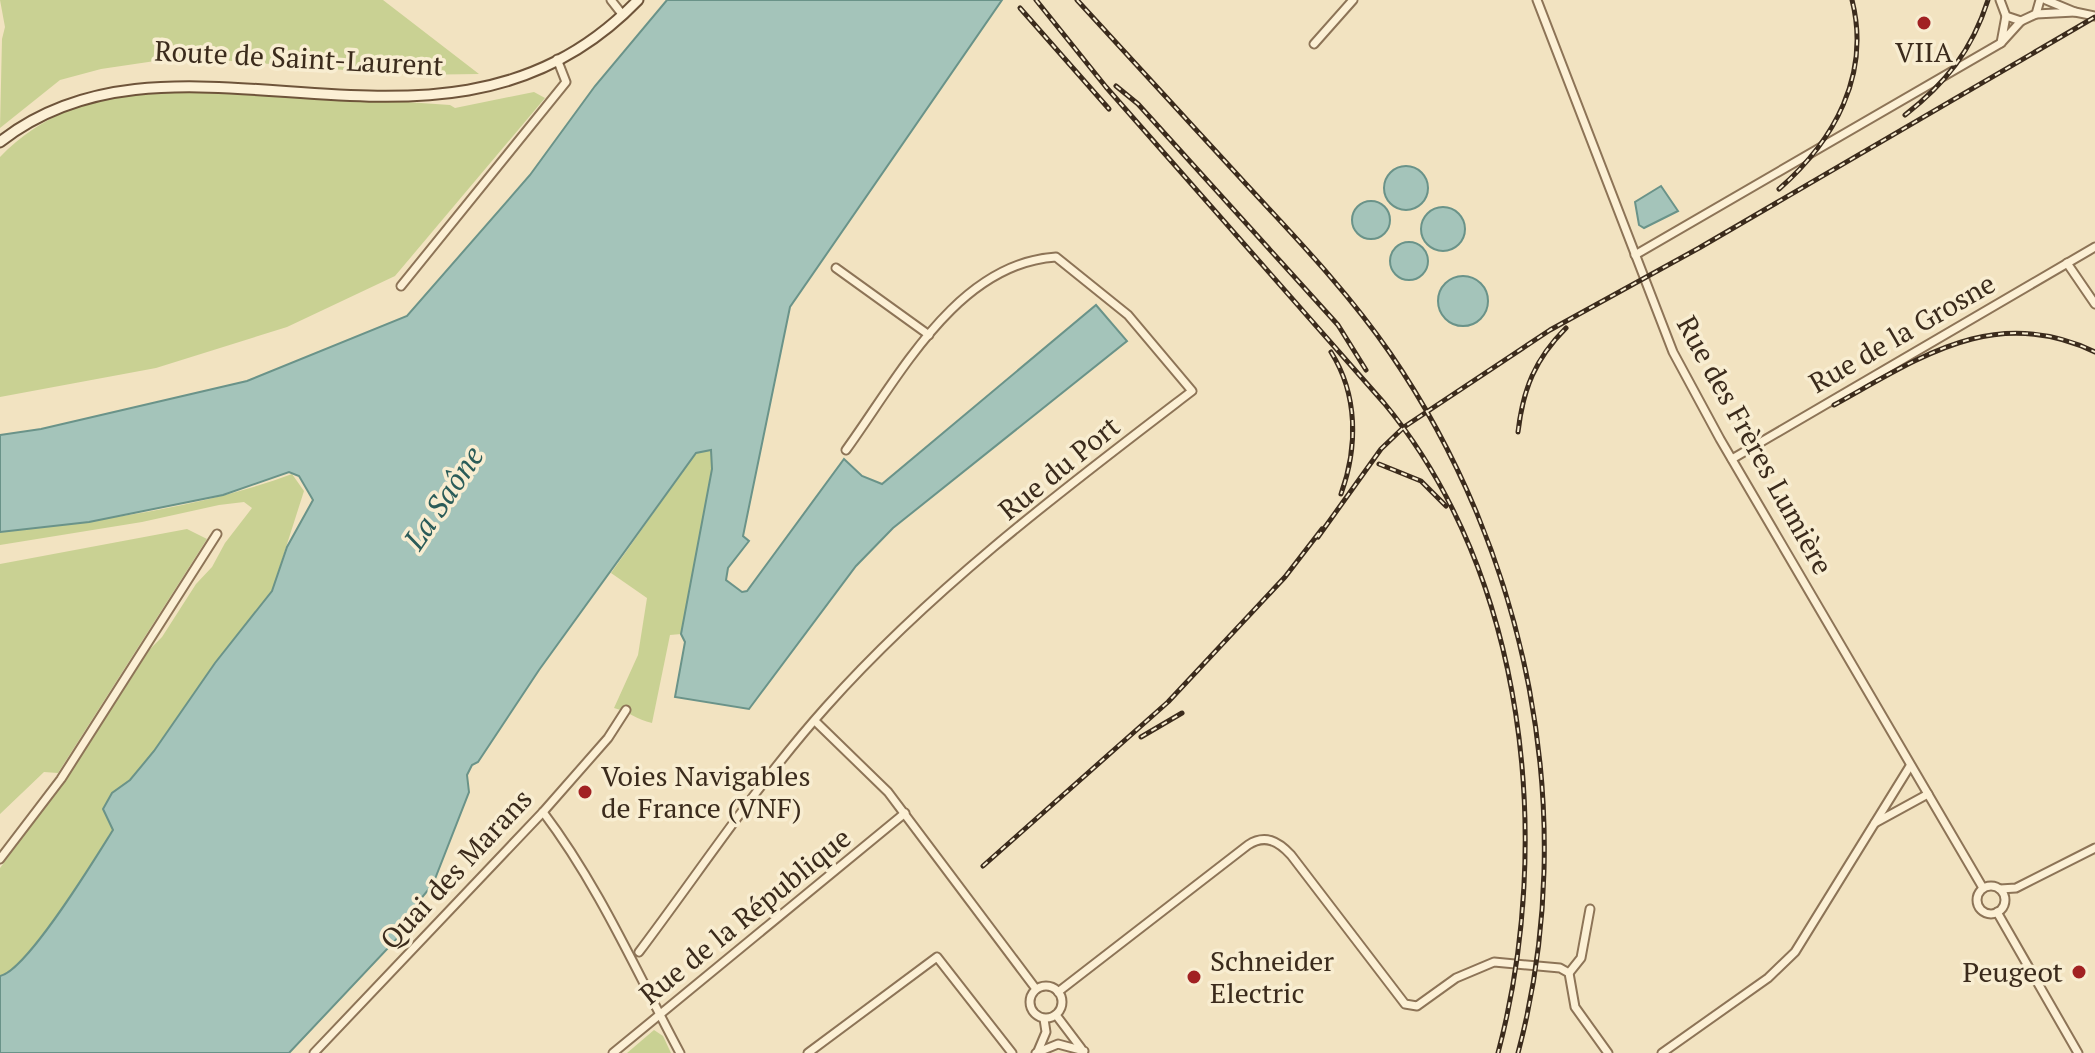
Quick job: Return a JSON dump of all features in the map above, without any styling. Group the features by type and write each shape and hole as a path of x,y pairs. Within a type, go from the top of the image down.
{"main road":[{"name":"Route de Saint-Laurent","path":"320,82 417,89 457,88 494,82 557,59 586,44 623,16 638,0"},
{"path":"0,142 25,119 76,90"}],"street":[{"path":"611,0 623,16"},
{"path":"1314,44 1353,0"},
{"name":"Rue des Frères Lumière","path":"1537,0 1673,352 1732,459 1983,888"},
{"path":"2000,0 2006,16 2001,43"},
{"path":"2036,14 2043,0 2095,16"},
{"path":"1635,255 2001,43 2021,21 2036,14 2075,12"},
{"path":"2006,16 2021,21"},
{"path":"401,286 566,82 557,59"},
{"name":"Rue de la Grosne","path":"1732,459 2095,247"},
{"name":"Rue du Port","path":"639,952 815,721 884,646 964,574 1192,391 1128,315 1056,257 1022,261 971,290 929,335 846,450"},
{"path":"2067,263 2095,304"},
{"path":"836,268 929,335"},
{"path":"0,859 61,779 217,534"},
{"name":"Quai des Marans","path":"314,1053 543,812 608,738 626,710"},
{"path":"815,721 868,769 905,813 1036,989"},
{"path":"1662,1053 1784,965 1811,928 1910,766"},
{"path":"1873,824 1928,794"},
{"path":"543,812 590,882 653,996 680,1053"},
{"name":"Rue de la République","path":"613,1053 905,813"},
{"path":"1058,992 1248,845 1266,839 1280,843 1291,855 1405,1004 1422,1003 1456,978 1494,962 1513,962 1569,973"},
{"path":"2016,888 1997,912 1988,913 1980,908 1977,897 1983,888 2016,888 2095,848"},
{"path":"2000,889 2005,902"},
{"path":"1590,909 1581,958 1569,973 1575,1007 1608,1053"},
{"path":"1997,912 2075,1052"},
{"path":"808,1053 933,958 940,960 1012,1053"},
{"path":"1049,986 1058,992 1062,1001 1056,1015 1044,1019 1034,1014 1029,1005 1036,989 1049,986"},
{"path":"1056,1015 1084,1052"},
{"path":"1037,1052 1046,1032 1044,1019"},
{"path":"1037,1052 1058,1044 1084,1052"}],"green space":[{"path":"0,0 383,0 479,74 408,75 182,57 101,69 60,80 0,128 2,39 5,27"},
{"path":"147,84 450,105 455,108 534,92 545,98 395,276 287,327 156,368 0,397 0,157 32,130 68,110"},
{"path":"712,450 712,469 681,634 670,635 652,723 614,708 638,655 647,598 611,573 696,453"},
{"path":"292,474 304,491 272,591 215,663 154,751 130,780 112,793 103,809 113,830 105,844 43,935 27,955 0,976 0,868 71,771 150,649 162,637 196,584 212,567 225,543 252,508 244,502 219,505 142,522 0,545 0,532 111,518 185,504"},
{"path":"187,529 207,539 58,773 44,772 0,814 0,564"},
{"path":"654,1030 663,1036 671,1053 627,1053"}],"water":[{"name":"La Saône","path":"667,0 1002,0 790,307 743,536 749,541 728,568 726,580 742,592 747,591 844,459 862,476 882,484 1096,305 1127,341 893,528 856,566 749,709 675,697 685,642 681,634 712,469 711,450 696,453 539,670 478,762 472,765 467,775 469,792 433,884 401,923 406,929 289,1053 0,1053 0,976 27,955 43,935 113,830 103,809 112,793 130,780 154,751 215,663 272,591 287,547 313,500 299,476 289,472 223,495 89,522 0,532 0,435 41,429 247,381 407,316 530,175 595,86"},
{"path":"1406,166 1421,173 1428,188 1421,203 1406,210 1391,203 1384,188 1391,173"},
{"path":"1661,186 1678,211 1644,228 1639,225 1635,202"},
{"path":"1371,201 1385,206 1390,220 1385,234 1371,239 1357,234 1352,220 1357,206"},
{"path":"1443,207 1458,214 1465,229 1458,244 1443,251 1428,244 1421,229 1428,214"},
{"path":"1409,242 1422,248 1428,261 1422,274 1409,280 1396,274 1390,261 1396,248"},
{"path":"1463,276 1480,284 1488,301 1480,318 1463,326 1446,318 1438,301 1446,284"}],"railway":[{"path":"1036,0 1106,87 1384,403 1432,472 1470,547 1498,629 1516,713 1524,800 1524,887 1515,972 1498,1053"},
{"path":"1077,0 1357,308 1390,353 1438,431 1477,514 1508,600 1529,690 1542,780 1544,872 1536,963 1518,1053"},
{"path":"1779,189 1816,150 1843,105 1852,80 1856,54 1857,28 1852,0"},
{"path":"1905,115 1933,91 1956,64 1974,35 1988,0"},
{"path":"1020,8 1109,109"},
{"path":"1318,537 1381,449 1404,427 1550,330 1699,248 2095,17"},
{"path":"1116,86 1138,104 1338,325 1366,370"},
{"path":"1518,432 1523,402 1532,376 1546,351 1566,328"},
{"path":"1834,405 1928,354 1991,335 2024,333 2059,339 2095,352"},
{"path":"1331,352 1351,403 1352,440 1341,494"},
{"path":"1379,464 1421,481 1446,506"},
{"path":"983,866 1168,702 1285,577 1322,529"},
{"path":"1141,737 1182,713"}],"place":[{"name":"VIIA","path":"1924,23"},
{"name":"Voies Navigables de France (VNF)","path":"585,792"},
{"name":"Peugeot","path":"2079,972"},
{"name":"Schneider Electric","path":"1194,977"}]}
